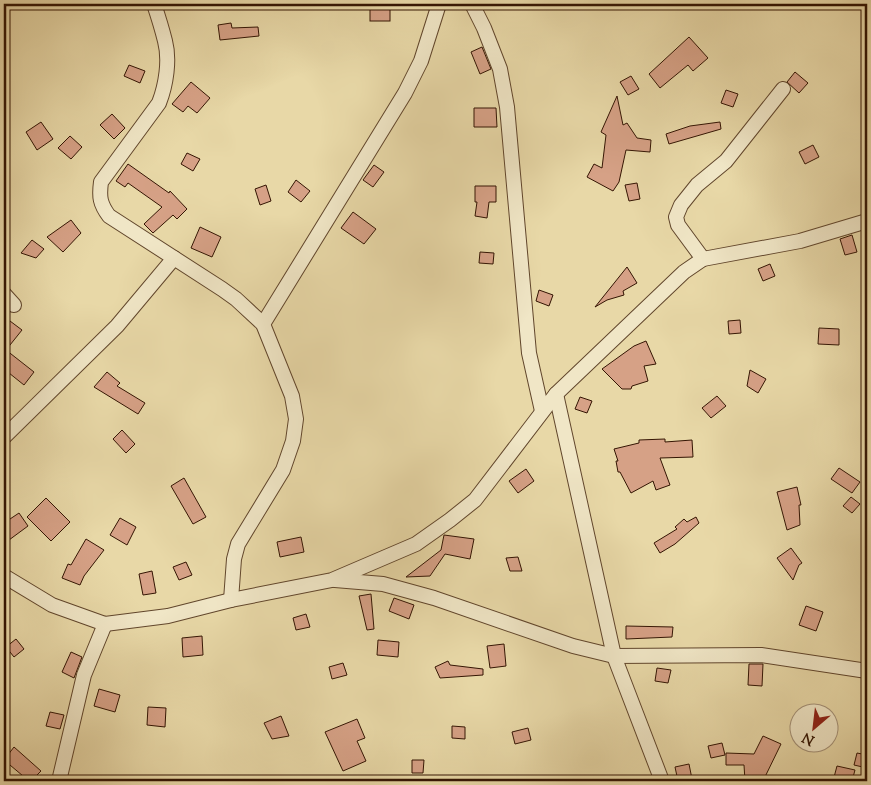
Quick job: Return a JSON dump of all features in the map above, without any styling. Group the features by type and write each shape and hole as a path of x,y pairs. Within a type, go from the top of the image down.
{"street":[{"path":"154,4 166,43 167,61 162,94 153,111 101,182 99,194 101,204 109,216 236,299 263,324 292,396 296,419 293,441 283,470 238,544 234,559 231,600"},
{"path":"263,324 405,93 421,61 438,4"},
{"path":"472,4 484,28 500,69 507,107 530,353 542,411"},
{"path":"703,259 678,225 676,217 681,205 697,185 726,161 783,89"},
{"path":"4,579 52,605 105,624 168,616 231,600 332,580 416,544 475,500 556,394 684,272 703,259 800,241 867,220"},
{"path":"4,437 117,326 174,258"},
{"path":"4,294 14,305"},
{"path":"556,394 614,656 662,781"},
{"path":"332,580 383,584 434,598 573,646 614,656 760,655 867,671"},
{"path":"59,781 84,675 105,624"}],"building":[{"path":"370,5 390,5 390,21 370,21"},
{"path":"231,23 232,28 258,27 259,36 220,40 218,25"},
{"path":"689,37 708,58 693,71 688,65 660,88 649,74"},
{"path":"482,47 491,69 480,74 471,52"},
{"path":"129,65 145,71 140,83 124,76"},
{"path":"795,72 808,83 799,93 787,82"},
{"path":"631,76 639,89 628,95 620,82"},
{"path":"191,82 210,98 197,113 188,106 183,112 172,104"},
{"path":"726,90 738,94 733,107 721,103"},
{"path":"617,96 623,125 627,123 637,138 651,140 650,152 626,150 619,182 613,191 587,177 594,164 602,168 606,135 601,132"},
{"path":"474,108 496,108 497,127 474,127"},
{"path":"112,114 125,128 114,139 100,125"},
{"path":"41,122 53,139 37,150 26,132"},
{"path":"720,122 721,129 669,144 666,134 690,126"},
{"path":"70,136 82,147 71,159 58,148"},
{"path":"813,145 819,157 805,164 799,152"},
{"path":"187,153 200,159 193,171 181,164"},
{"path":"128,164 169,193 170,191 187,209 177,219 173,215 153,233 144,224 162,207 128,183 125,187 116,181"},
{"path":"374,165 384,172 373,187 363,180"},
{"path":"296,180 310,191 301,202 288,192"},
{"path":"637,183 640,199 629,201 625,185"},
{"path":"266,185 271,201 260,205 255,189"},
{"path":"475,186 496,186 496,202 489,202 487,218 475,216 477,202 475,202"},
{"path":"353,212 376,229 364,244 341,228"},
{"path":"71,220 81,233 63,252 47,237"},
{"path":"200,227 221,237 212,257 191,248"},
{"path":"852,235 857,252 845,255 840,239"},
{"path":"32,240 44,249 36,258 21,253"},
{"path":"480,252 494,253 493,264 479,263"},
{"path":"770,264 775,276 763,281 758,269"},
{"path":"627,267 637,283 623,291 624,295 607,300 595,307"},
{"path":"539,290 553,295 549,306 536,301"},
{"path":"740,320 741,333 729,334 728,321"},
{"path":"10,321 22,330 6,350 34,372 24,385 4,369 4,330"},
{"path":"819,328 839,329 839,345 818,344"},
{"path":"646,341 656,364 644,366 648,381 632,386 631,389 622,389 602,369 634,346"},
{"path":"750,370 766,379 758,393 747,386"},
{"path":"107,372 120,383 117,386 145,403 138,414 94,387"},
{"path":"717,396 726,406 711,418 702,408"},
{"path":"580,397 592,401 587,413 575,409"},
{"path":"122,430 135,444 126,453 113,439"},
{"path":"665,439 665,442 692,440 693,457 660,458 670,485 656,490 653,481 631,493 620,472 618,472 616,461 618,461 614,449 639,443 639,440"},
{"path":"839,468 860,482 852,493 831,479"},
{"path":"526,469 534,481 518,493 509,481"},
{"path":"184,478 206,517 193,524 171,486"},
{"path":"797,487 801,505 799,505 800,525 787,530 777,492"},
{"path":"851,497 860,504 852,513 843,506"},
{"path":"46,498 70,522 51,541 27,517"},
{"path":"19,513 28,526 9,540 4,533 4,523"},
{"path":"696,517 699,523 675,544 660,553 654,543 677,529 675,527 684,519 687,522"},
{"path":"120,518 136,527 127,545 110,535"},
{"path":"444,535 474,539 470,559 445,554 430,576 406,577 441,550"},
{"path":"301,537 304,552 280,557 277,542"},
{"path":"86,539 104,550 84,576 80,585 62,578 68,564 71,565"},
{"path":"791,548 802,563 799,565 793,580 777,558"},
{"path":"518,557 522,571 510,571 506,558"},
{"path":"186,562 192,575 179,580 173,567"},
{"path":"152,571 156,593 143,595 139,574"},
{"path":"371,594 374,629 367,630 359,596"},
{"path":"394,598 414,605 409,619 389,611"},
{"path":"806,606 823,612 816,631 799,625"},
{"path":"306,614 310,627 296,630 293,618"},
{"path":"626,626 673,627 672,637 626,639"},
{"path":"202,636 203,655 183,657 182,638"},
{"path":"16,639 24,649 14,657 6,647"},
{"path":"378,640 399,642 398,657 377,655"},
{"path":"504,644 506,666 490,668 487,646"},
{"path":"71,652 82,657 74,678 62,672"},
{"path":"448,661 450,665 483,669 483,675 440,678 435,667"},
{"path":"343,663 347,675 332,679 329,667"},
{"path":"749,664 763,664 762,686 748,685"},
{"path":"657,668 671,670 668,683 655,681"},
{"path":"99,689 120,695 115,712 94,706"},
{"path":"148,707 166,708 165,727 147,725"},
{"path":"50,712 64,715 60,729 46,726"},
{"path":"281,716 289,736 272,739 264,723"},
{"path":"357,719 365,738 357,741 366,761 343,771 325,732"},
{"path":"452,726 465,727 465,739 452,738"},
{"path":"528,728 531,740 515,744 512,732"},
{"path":"763,736 781,744 763,781 745,781 744,765 726,765 726,753 754,754"},
{"path":"722,743 725,755 711,758 708,746"},
{"path":"14,747 41,771 31,781 4,760"},
{"path":"857,753 867,755 867,768 854,765"},
{"path":"412,760 424,760 423,773 412,773"},
{"path":"689,764 692,779 678,781 675,767"},
{"path":"837,766 855,770 852,781 833,781"}]}
